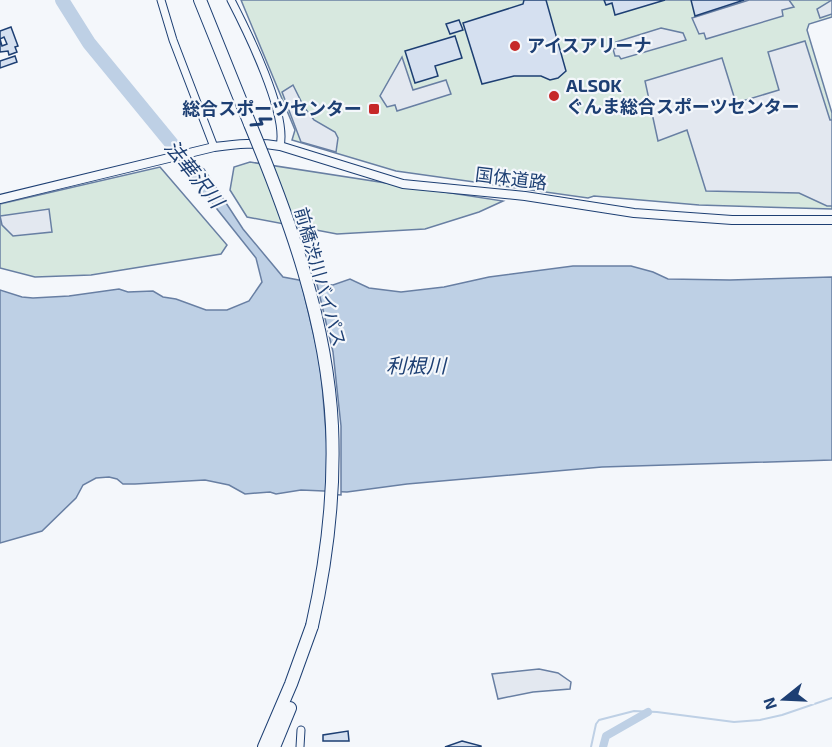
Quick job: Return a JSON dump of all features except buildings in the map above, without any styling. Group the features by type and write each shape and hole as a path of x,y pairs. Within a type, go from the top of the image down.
{"highway":[{"name":"前橋渋川バイパス","path":"200,0 274,182 304,273 318,325 328,381 332,427 332,487 328,542 312,626 271,743"}],"street":[{"path":"161,0 173,40 214,147"},
{"path":"231,0 243,23 278,113 282,136 280,146"},
{"name":"国体道路","path":"0,199 214,147 249,143 280,146 403,184 525,195 634,213 732,220 832,220"},
{"path":"300,747 301,730"}],"shaded area":[{"name":"ALSOK ぐんま総合スポーツセンター","path":"241,0 832,0 832,17 809,24 807,30 832,113 832,209 699,205 594,196 588,198 396,171 292,140 295,130"},
{"path":"749,0 789,0 794,7 782,10 783,16 706,39 704,33 699,34 692,18"},
{"path":"832,0 832,14 820,18 817,9"},
{"path":"661,28 683,33 686,40 621,59 615,56 613,49 618,48 616,42"},
{"path":"805,41 830,120 832,120 832,206 827,206 799,193 706,191 687,130 658,141 645,81 722,58 736,103 779,90 768,52"},
{"path":"402,57 413,90 446,80 451,94 397,111 395,105 387,107 380,96"},
{"path":"293,85 304,107 314,120 335,132 338,138 336,152 301,142 282,92"},
{"path":"250,162 503,201 479,212 425,229 337,234 247,217 230,190 234,167"},
{"path":"160,167 227,245 221,254 91,275 35,277 0,268 0,204"},
{"path":"49,209 52,232 13,236 2,225 0,216"},
{"path":"539,669 558,673 571,682 570,689 533,692 498,699 492,674"}],"water":[{"name":"利根川","path":"197,166 204,169 243,229 283,277 320,284 333,285 350,279 369,288 401,292 573,266 631,266 668,279 832,277 832,460 602,467 407,484 347,492 301,490 276,494 270,492 245,494 229,485 205,480 123,484 109,477 96,478 83,485 76,498 42,531 0,543 0,290 33,298 119,289 128,292 153,291 163,297 176,299 206,310 227,310 249,301 262,282 256,258 213,204 197,175"}],"pier":[{"path":"300,277 316,280 333,352 341,426 341,495 327,494 328,459 322,383 318,353"}],"waterway":[{"name":"法華沢川","path":"62,0 89,43 208,188"},
{"path":"591,747 599,720 634,711 734,722 782,715 832,698"},
{"path":"603,747 606,736 648,712"}],"wall":[{"path":"251,125 262,124 260,119 271,119"}],"place":[{"name":"アイスアリーナ","path":"515,46"},
{"name":"ALSOK ぐんま総合スポーツセンター","path":"554,96"},
{"name":"総合スポーツセンター","path":"374,109"}]}
